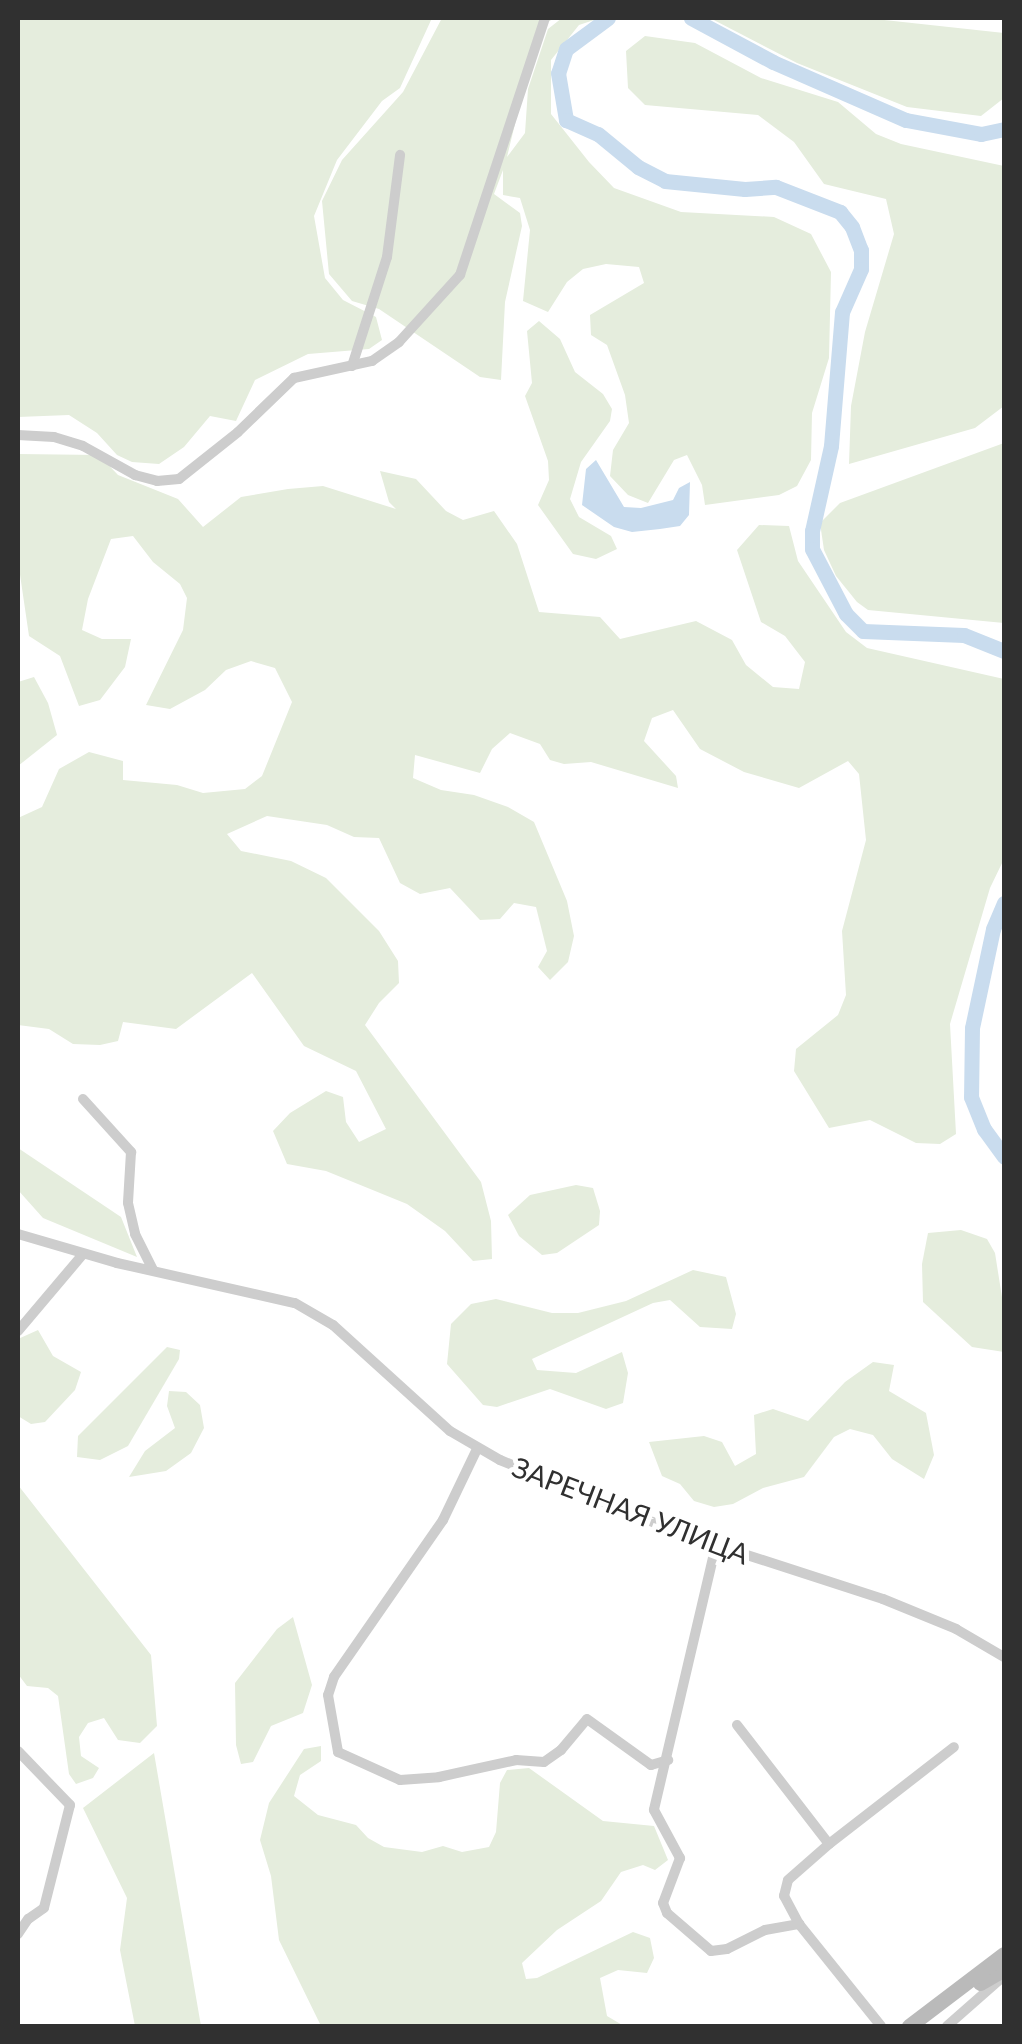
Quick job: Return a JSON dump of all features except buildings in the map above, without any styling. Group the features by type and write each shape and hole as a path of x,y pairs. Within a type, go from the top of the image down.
{"main road":[{"path":"912,2026 1004,1954"},
{"path":"912,2026 1004,1972"}],"street":[{"path":"18,435 54,436 83,446 135,475 157,481 179,479 238,432 294,378 372,361 398,342 460,275 541,19"},
{"path":"352,366 386,257 400,156"},
{"path":"82,1099 131,1152 128,1203 134,1234 153,1270"},
{"name":"ЗАРЕЧНАЯ УЛИЦА","path":"18,1234 117,1263 295,1303 333,1325 450,1432 477,1448 600,1504 883,1599 956,1629 1004,1657"},
{"path":"18,1331 83,1254"},
{"path":"477,1448 443,1520 334,1677 328,1695 338,1752 400,1780 440,1777 516,1760 544,1762 561,1750 586,1719 650,1765 668,1760"},
{"path":"716,1546 654,1810 680,1858 663,1904 667,1913 712,1951 727,1950 765,1930 799,1924"},
{"path":"737,1725 829,1844"},
{"path":"882,2026 799,1924 784,1896 788,1880 954,1747"},
{"path":"18,1752 70,1805 44,1908 28,1919 18,1934"},
{"path":"947,2026 1004,1972"}],"green space":[{"path":"18,18 432,18 400,88 382,101 337,160 314,216 325,278 343,300 376,317 382,340 369,349 308,354 255,380 236,421 210,416 184,447 159,464 132,462 117,455 97,433 69,415 18,417"},
{"path":"442,18 554,18 538,29 507,157 525,133 528,89 548,29 562,18 600,18 579,25 551,60 551,114 614,188 681,212 774,217 811,234 831,272 829,358 812,413 811,460 797,486 779,495 705,505 702,485 687,455 674,460 648,503 628,495 610,476 613,450 629,423 625,395 607,345 591,335 590,315 644,283 639,267 606,264 583,269 567,282 548,312 523,301 530,230 520,198 503,195 503,170 494,194 520,213 522,226 505,302 501,380 480,377 379,309 352,301 329,274 322,201 342,160 403,92"},
{"path":"710,18 866,18 1004,33 1004,98 981,116 907,107 797,63"},
{"path":"645,36 695,43 761,78 838,102 876,134 901,144 1004,166 1004,406 975,428 849,464 851,406 865,332 894,234 886,199 824,184 794,142 758,115 645,105 628,88 626,51"},
{"path":"539,321 560,339 575,372 603,394 612,409 610,421 581,462 570,499 579,517 611,536 617,549 596,559 573,554 538,505 549,480 548,461 525,396 532,383 527,331"},
{"path":"1004,443 1004,623 868,610 857,602 836,576 824,550 820,523 840,503"},
{"path":"18,454 99,455 118,475 178,499 203,527 241,497 288,489 323,486 396,509 389,502 380,471 416,479 446,511 463,520 494,511 517,544 539,612 600,617 620,639 696,621 732,640 746,665 773,687 799,689 805,662 785,636 761,622 737,550 759,525 789,526 798,561 846,632 867,648 1004,679 1004,859 990,888 950,1024 956,1134 940,1144 916,1143 870,1120 829,1128 794,1071 796,1049 838,1015 846,995 842,931 866,840 859,774 848,761 799,788 744,772 700,749 673,710 652,718 644,741 676,776 678,788 591,762 564,764 550,760 540,744 510,733 492,749 480,773 415,755 413,778 441,790 474,795 508,807 534,822 567,901 574,936 568,962 550,980 538,967 547,951 536,907 514,903 500,919 480,920 450,888 420,894 400,883 379,838 354,837 327,825 267,816 227,834 241,851 291,861 326,878 379,931 398,961 399,983 365,1025 481,1182 491,1221 492,1259 473,1261 445,1231 407,1204 326,1171 287,1164 273,1131 290,1113 326,1091 343,1097 346,1122 359,1142 386,1129 356,1071 304,1046 252,973 176,1029 123,1022 118,1041 100,1045 73,1044 49,1029 18,1025 18,818 42,807 59,769 89,752 123,761 123,780 177,785 203,793 245,789 262,776 292,702 275,668 251,661 226,670 205,690 170,709 146,705 183,630 187,598 180,584 153,562 133,536 111,539 88,599 82,630 102,639 131,639 125,667 100,700 79,706 60,656 29,636 18,561"},
{"path":"34,677 48,703 57,735 18,766 18,682"},
{"path":"18,1148 121,1217 137,1257 43,1218 18,1190"},
{"path":"576,1185 593,1188 600,1211 599,1225 557,1253 542,1255 519,1236 508,1215 530,1195"},
{"path":"961,1230 987,1239 995,1253 1004,1310 1004,1352 972,1347 923,1302 922,1264 928,1233"},
{"path":"693,1270 726,1277 736,1314 732,1329 700,1327 670,1300 653,1303 532,1359 537,1370 576,1373 622,1352 628,1373 623,1403 606,1409 550,1389 497,1407 483,1405 447,1364 451,1324 471,1304 496,1299 552,1313 578,1313 626,1301"},
{"path":"38,1330 53,1356 81,1372 75,1390 45,1422 31,1424 18,1416 18,1339"},
{"path":"167,1347 180,1350 179,1359 128,1446 100,1460 77,1457 78,1436"},
{"path":"873,1362 894,1365 889,1391 926,1413 934,1455 924,1479 892,1459 873,1435 850,1429 834,1437 804,1477 763,1488 733,1504 714,1507 694,1501 680,1484 662,1476 649,1442 704,1436 722,1442 735,1466 756,1454 754,1415 773,1409 808,1421 845,1382"},
{"path":"169,1391 186,1392 200,1405 204,1428 191,1453 166,1471 129,1477 145,1451 175,1428 167,1406"},
{"path":"18,1485 151,1655 157,1726 140,1743 118,1740 104,1718 88,1723 79,1737 81,1756 99,1768 93,1778 76,1784 69,1774 58,1696 48,1688 27,1686 18,1674"},
{"path":"293,1617 312,1685 303,1713 271,1726 253,1762 241,1764 236,1745 235,1683 277,1629"},
{"path":"321,1746 321,1761 300,1775 294,1796 318,1815 356,1825 384,1847 422,1852 443,1846 462,1852 489,1847 496,1832 500,1783 507,1770 529,1768 603,1821 654,1826 668,1860 655,1870 643,1865 621,1872 601,1901 557,1930 522,1963 526,1979 537,1978 633,1932 650,1938 654,1958 647,1973 618,1970 600,1978 607,2016 624,2026 321,2026 279,1940 271,1876 260,1840 269,1803 304,1749"},
{"path":"154,1753 201,2026 135,2026 120,1950 127,1898 83,1808"}],"water":[{"path":"596,460 624,507 641,508 673,500 679,488 690,482 689,515 680,526 632,532 614,527 582,505 586,469"}],"waterway":[{"path":"608,18 566,49 558,73 566,120 598,134 638,167 665,181 745,189 776,187 840,212 852,227 861,250 861,269 842,312 831,446 812,531 812,549 846,614 863,631 964,635 1004,651"},
{"path":"691,18 773,62 906,120 981,134 1004,129"},
{"path":"1004,903 993,929 972,1028 971,1097 984,1129 1004,1157"}]}
